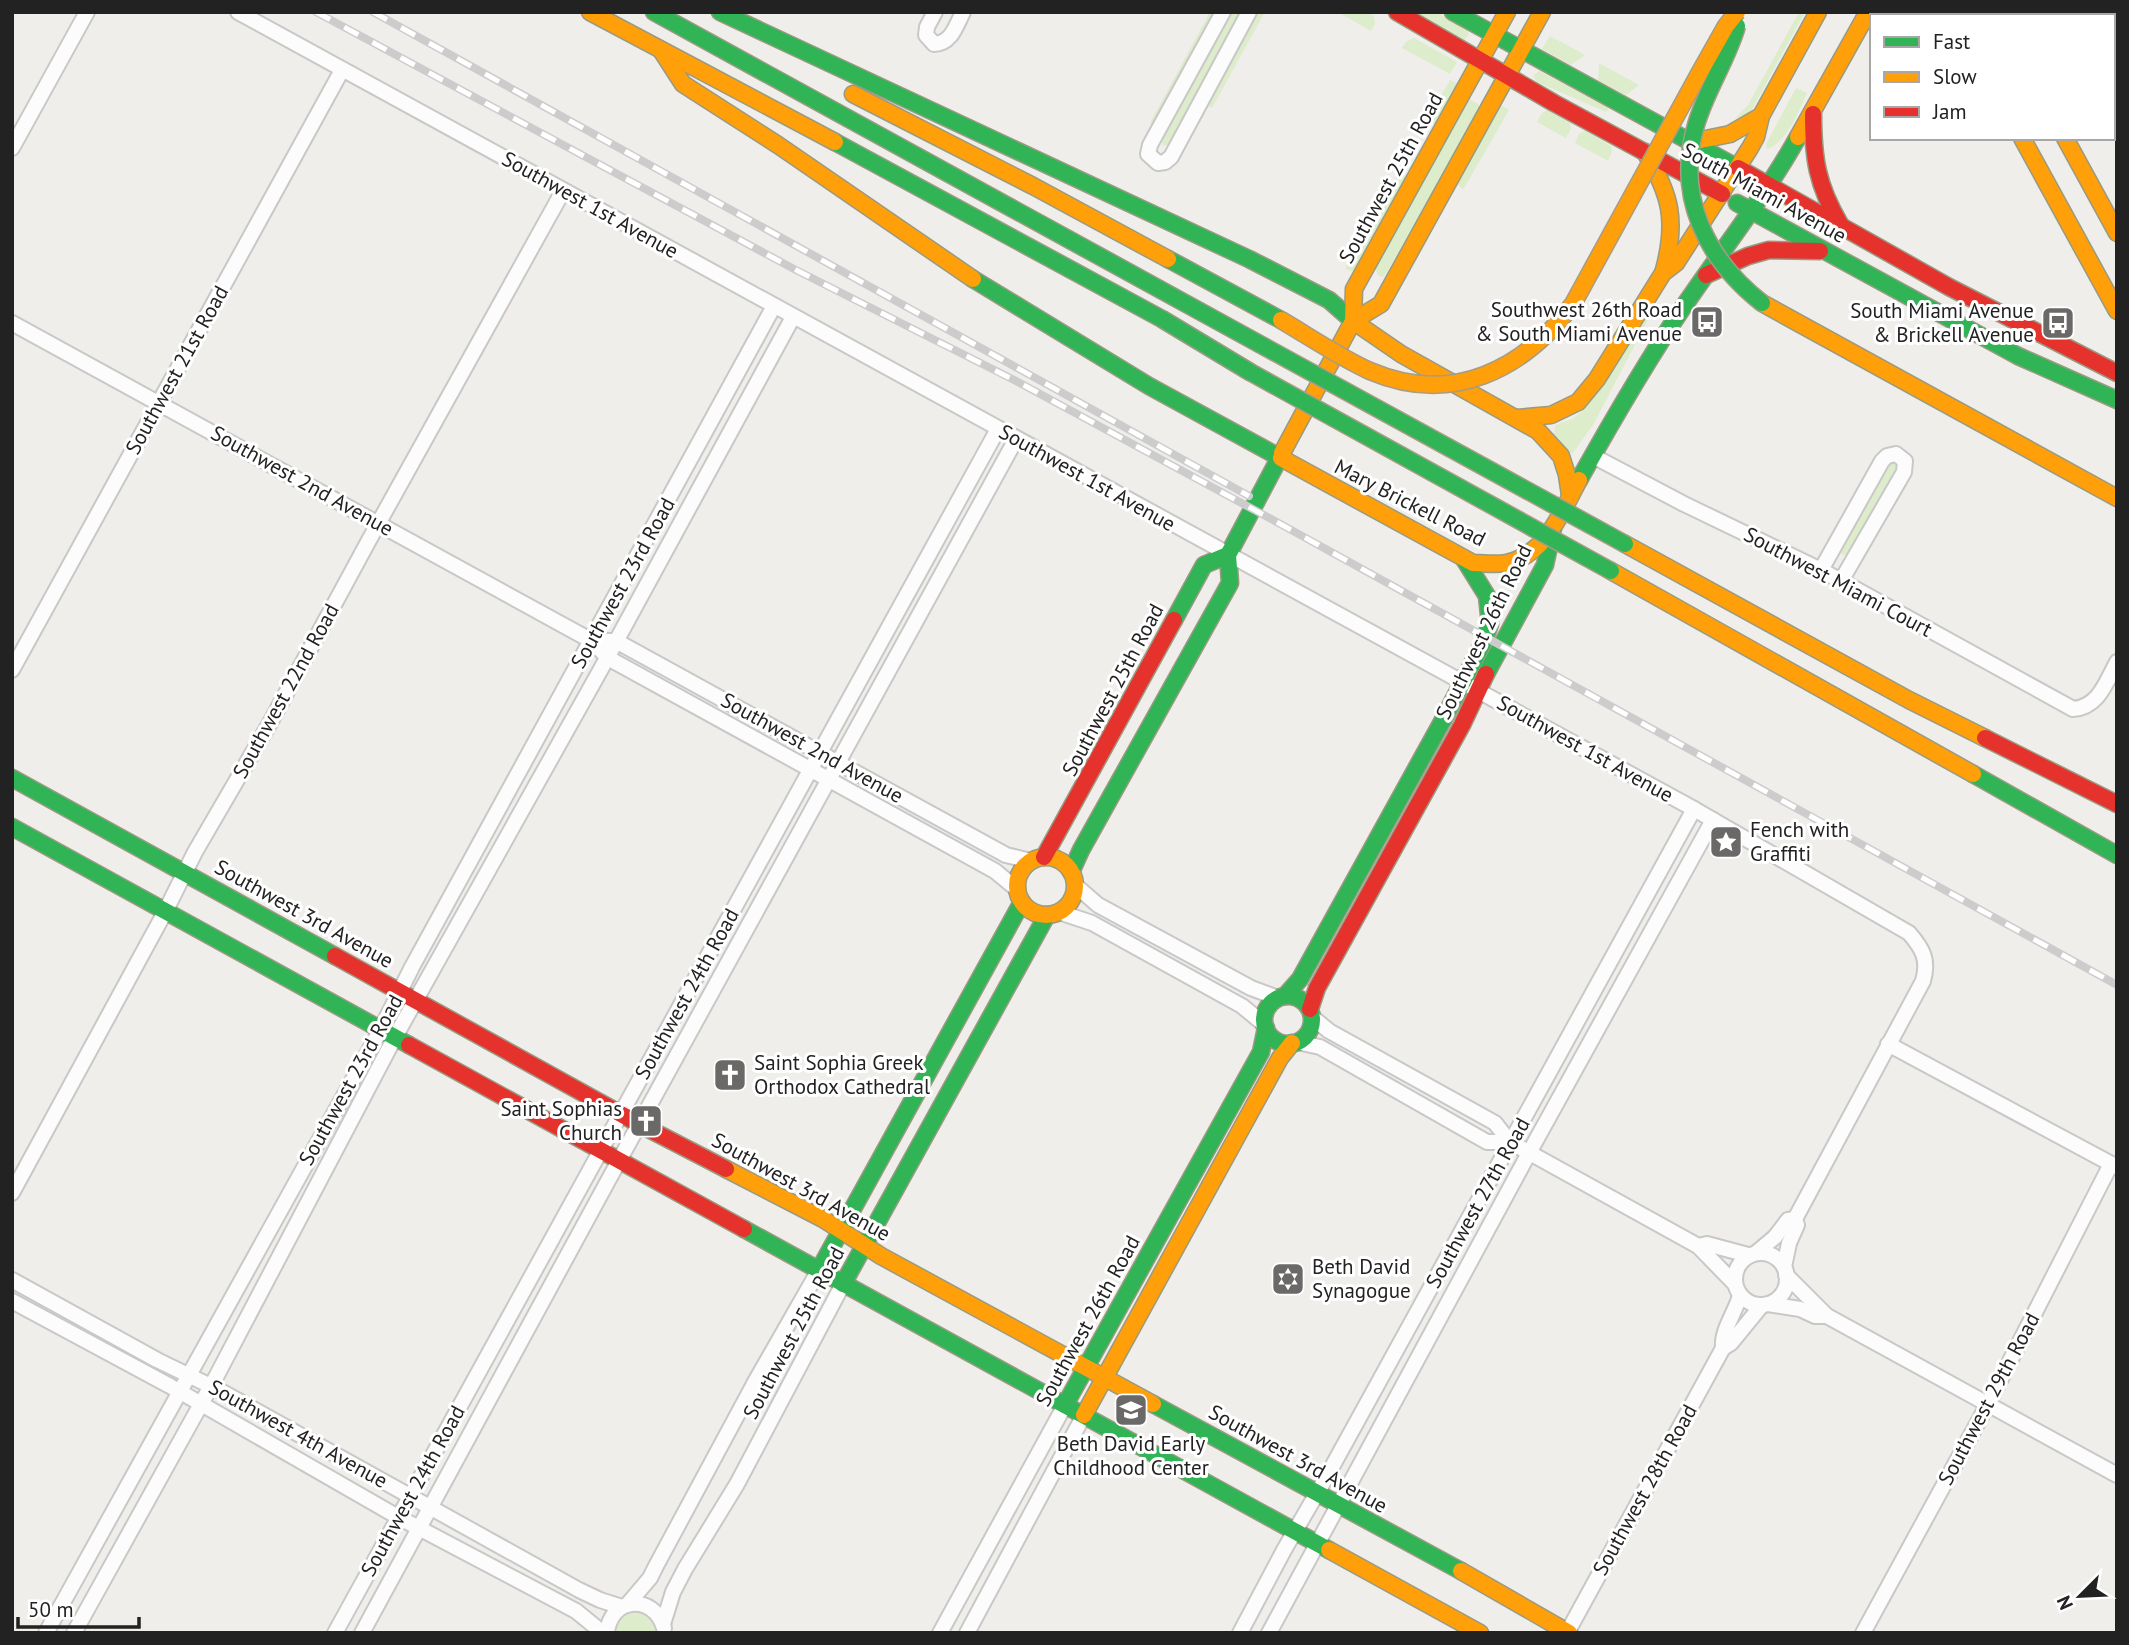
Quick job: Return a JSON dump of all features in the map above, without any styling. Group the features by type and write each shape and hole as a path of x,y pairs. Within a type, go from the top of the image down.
{"main road":[{"path":"590,12 1161,319 1250,372 1876,717 2117,855"},
{"path":"654,12 1920,705 2117,804"},
{"name":"South Miami Avenue","path":"1397,12 1645,152 2018,356 2117,400"},
{"name":"South Miami Avenue","path":"1452,12 1983,304 2117,373"},
{"name":"Southwest 25th Road","path":"1073,879 1081,850 1230,583 1228,555 1353,321 1354,289 1507,12"},
{"name":"Southwest 25th Road","path":"1353,321 1381,304 1542,12"},
{"path":"1739,12 1735,33 1697,124 1689,172 1694,205 1710,246 1729,274 1762,303 2117,498"},
{"path":"836,86 1033,186 1381,375 1405,381 1440,383 1470,380 1496,372 1530,353 1557,328 1573,304 1726,26 1739,12"},
{"path":"1663,273 1676,263 1738,168 1756,137 1761,116 1818,12"},
{"name":"Southwest 26th Road","path":"1311,1013 1317,988 1456,737 1491,663 1545,565 1553,528 1570,495 1626,395 1704,276 1768,186 1868,12"},
{"path":"714,15 786,61"},
{"path":"714,15 1249,259 1329,300 1379,342 1517,418 1548,439 1558,451 1569,477 1570,495"},
{"path":"1851,42 1870,31"},
{"name":"Mary Brickell Road","path":"659,48 683,84 778,145 950,263 1117,367 1464,559 1486,565 1514,561 1535,549 1553,528"},
{"path":"1813,110 1816,178 1824,199 1842,227"},
{"path":"1691,142 1724,136 1761,116"},
{"path":"2023,140 2117,312"},
{"path":"2066,140 2117,233"},
{"path":"1517,418 1551,415 1578,402 1597,379 1663,273 1671,246 1673,226 1661,180 1645,152"},
{"path":"1704,276 1748,256 1769,250 1827,252"},
{"path":"2093,359 2117,357"},
{"name":"Southwest 25th Road","path":"1038,860 1204,565 1228,555"},
{"name":"Southwest 26th Road","path":"1281,997 1300,979 1463,683 1490,624 1487,596 1464,559"},
{"name":"Southwest 3rd Avenue","path":"12,778 639,1124 823,1219 864,1246 1568,1633"},
{"path":"12,827 1480,1633"},
{"path":"1057,859 1073,879 1071,901 1053,914 1032,912 1020,896 1022,871 1038,860 1057,859"},
{"name":"Southwest 25th Road","path":"819,1270 1020,896"},
{"name":"Southwest 25th Road","path":"843,1284 1053,914"},
{"path":"1281,997 1298,998 1311,1013 1310,1030 1294,1042 1286,1043 1274,1038 1266,1026 1267,1009 1281,997"},
{"name":"Southwest 26th Road","path":"1065,1405 1261,1052 1266,1026"},
{"name":"Southwest 26th Road","path":"1084,1415 1278,1062 1294,1042"}],"street":[{"path":"12,148 87,12"},
{"name":"Southwest 1st Avenue","path":"238,12 1694,809 1909,933 1919,944 1927,967 1923,981 1888,1044"},
{"path":"935,12 926,35 934,44 942,44 948,39 963,12"},
{"path":"1223,12 1150,145 1149,154 1158,163 1171,157 1250,12"},
{"name":"Southwest 21st Road","path":"12,670 342,70"},
{"name":"Southwest 22nd Road","path":"12,1193 165,912 184,872 270,723 563,191"},
{"name":"Southwest 23rd Road","path":"74,1633 211,1386 388,1033 400,991 774,306"},
{"name":"Southwest 23rd Road","path":"46,1633 189,1375 388,1033 417,1000 608,658 793,317"},
{"name":"Southwest 2nd Avenue","path":"12,323 592,641 608,658 995,870 1020,896"},
{"name":"Southwest 24th Road","path":"335,1633 998,429"},
{"name":"Southwest 24th Road","path":"362,1633 618,1161 1016,439"},
{"path":"1821,570 1882,461 1887,456 1896,454 1905,461 1904,472 1841,581"},
{"name":"Southwest Miami Court","path":"1592,456 1821,570 2073,709 2091,705 2117,662"},
{"path":"592,641 616,640"},
{"name":"Southwest 2nd Avenue","path":"616,640 1006,855 1038,860"},
{"name":"Southwest 27th Road","path":"1240,1633 1694,809"},
{"name":"Southwest 27th Road","path":"1269,1633 1713,820"},
{"path":"1073,879 1098,905 1260,993 1281,997"},
{"path":"1053,914 1091,923 1242,1006 1266,1026"},
{"path":"1311,1013 1329,1031 1496,1123 1510,1142 1698,1246 1749,1302 1800,1309 1815,1316 1827,1316"},
{"path":"1294,1042 1320,1047 1487,1142 1510,1142"},
{"path":"1765,1304 1775,1301 1784,1289 1789,1243 1797,1225 1795,1219 1888,1044 2114,1166"},
{"name":"Southwest 29th Road","path":"1863,1633 2114,1166"},
{"path":"1738,1289 1736,1270 1775,1237 1787,1220 1795,1219"},
{"path":"1698,1246 1707,1244 1752,1254 1772,1255 1827,1316 2117,1475"},
{"name":"Southwest 25th Road","path":"605,1633 610,1619 650,1578 755,1382 819,1270"},
{"name":"Southwest 4th Avenue","path":"12,1280 431,1506 579,1590 600,1600 624,1606 642,1604 649,1607 655,1611 665,1629"},
{"name":"Southwest 25th Road","path":"665,1629 673,1592 743,1474 843,1284"},
{"name":"Southwest 28th Road","path":"1723,1348 1722,1339 1737,1306 1738,1289"},
{"name":"Southwest 4th Avenue","path":"12,1301 180,1392 398,1517 576,1611 605,1633"},
{"name":"Southwest 28th Road","path":"1568,1633 1723,1348 1731,1343 1765,1304"},
{"name":"Southwest 26th Road","path":"940,1633 1065,1405"},
{"name":"Southwest 26th Road","path":"967,1633 1084,1415"}],"green space":[{"path":"1210,12 1215,12 1154,124 1150,123"},
{"path":"1230,12 1243,12 1170,144 1163,146 1161,138"},
{"path":"1258,12 1265,12 1212,108 1207,105"},
{"path":"1368,12 1374,16 1375,24 1371,31 1341,14"},
{"path":"1406,12 1437,12 1466,28 1469,34 1465,40"},
{"path":"1799,12 1805,12 1750,113 1734,119 1748,105"},
{"path":"1550,36 1585,55 1571,65 1542,49"},
{"path":"1414,38 1457,62 1450,74 1402,48"},
{"path":"1599,63 1639,85 1626,95 1598,80"},
{"path":"1539,71 1609,108 1606,112 1537,82 1533,76"},
{"path":"1450,80 1458,84 1436,125 1426,122"},
{"path":"1796,88 1807,93 1796,117 1781,140 1767,149 1766,144"},
{"path":"1471,100 1478,104 1480,109 1384,277 1379,276 1374,267"},
{"path":"1501,105 1509,110 1463,190 1458,184"},
{"path":"1547,110 1570,123 1571,129 1566,138 1537,122"},
{"path":"1585,131 1611,146 1612,152 1608,161 1575,143 1579,134"},
{"path":"1399,171 1406,177 1355,272 1345,269"},
{"path":"1650,311 1652,312 1593,425 1572,454 1554,434 1555,425 1580,413"},
{"path":"1893,463 1898,467 1897,472 1849,554 1842,555 1840,550 1887,467"},
{"path":"634,1612 649,1618 656,1633 615,1633 621,1619"}],"railway":[{"path":"316,12 794,269 1018,382 2117,985"},
{"path":"373,12 1249,496"}],"traffic: fast":[{"path":"654,12 1265,347"},
{"path":"720,12 1249,259 1329,300 1353,321"},
{"path":"1453,12 1738,168"},
{"path":"1737,26 1696,125 1690,177 1693,201 1711,246 1725,267 1762,303"},
{"path":"1579,480 1656,349 1757,202 1798,137"},
{"path":"835,142 1162,319 1250,372"},
{"path":"1737,203 2018,356 2117,400"},
{"path":"1168,259 1281,320"},
{"path":"973,279 1149,386 1281,458"},
{"path":"1265,347 1625,544"},
{"path":"1250,372 1611,571"},
{"path":"1071,872 1230,583 1228,555 1282,453"},
{"path":"1486,674 1545,565 1553,528"},
{"path":"1174,620 1204,565 1228,555"},
{"path":"1285,996 1300,979 1484,641 1490,624 1487,596 1464,559"},
{"path":"1973,774 2117,855"},
{"path":"12,778 335,956"},
{"path":"12,827 409,1045"},
{"path":"819,1270 1022,902"},
{"path":"843,1284 1047,915"},
{"path":"1288,996 1305,1003 1312,1020 1305,1037 1288,1044 1271,1037 1264,1020 1271,1003 1288,996"},
{"path":"1065,1405 1261,1052 1266,1028"},
{"path":"744,1229 1329,1550"},
{"path":"1153,1404 1461,1571"}],"traffic: slow":[{"path":"590,12 835,142"},
{"path":"1282,453 1353,321 1354,289 1507,12"},
{"path":"1353,321 1381,304 1542,12"},
{"path":"1281,320 1370,371 1400,381 1429,385 1457,383 1484,375 1532,347 1573,304 1700,72 1737,12"},
{"path":"1517,418 1551,415 1578,402 1597,379 1663,273 1676,263 1750,148 1761,116 1818,12"},
{"path":"1798,137 1868,12"},
{"path":"661,50 683,84 778,145 973,279"},
{"path":"853,94 1168,259"},
{"path":"1691,142 1730,134 1761,116"},
{"path":"2023,140 2117,311"},
{"path":"2066,140 2117,233"},
{"path":"1645,152 1661,182 1669,209 1670,237 1664,270"},
{"path":"1762,303 2117,498"},
{"path":"1353,321 1401,354 1538,431 1561,456 1570,495"},
{"path":"1281,458 1473,563 1506,563 1520,559 1531,551 1551,530 1579,480"},
{"path":"1625,544 1909,700 1985,738"},
{"path":"1611,571 1973,774"},
{"path":"1046,857 1057,859 1070,870 1075,886 1073,897 1062,910 1046,915 1035,913 1022,902 1017,886 1019,875 1030,862 1046,857"},
{"path":"1084,1415 1280,1058 1292,1043"},
{"path":"726,1169 823,1219 881,1256 1153,1404"},
{"path":"1329,1550 1480,1633"},
{"path":"1461,1571 1569,1633"}],"traffic: jam":[{"path":"1397,12 1554,103 1722,194"},
{"path":"1813,114 1814,144 1821,184 1840,224"},
{"path":"1738,168 1949,287 2117,373"},
{"path":"1706,275 1748,256 1769,250 1820,251"},
{"path":"1044,857 1174,620"},
{"path":"1310,1009 1317,988 1462,725 1486,674"},
{"path":"1985,738 2117,804"},
{"path":"335,956 639,1124 726,1169"},
{"path":"409,1045 744,1229"}],"place":[{"name":"Southwest 26th Road & South Miami Avenue","path":"1707,322"},
{"name":"South Miami Avenue & Brickell Avenue","path":"2058,323"},
{"name":"Fench with Graffiti","path":"1726,842"},
{"name":"Saint Sophia Greek Orthodox Cathedral","path":"730,1075"},
{"name":"Saint Sophias Church","path":"646,1121"},
{"name":"Beth David Synagogue","path":"1288,1279"},
{"name":"Beth David Early Childhood Center","path":"1131,1410"}]}
